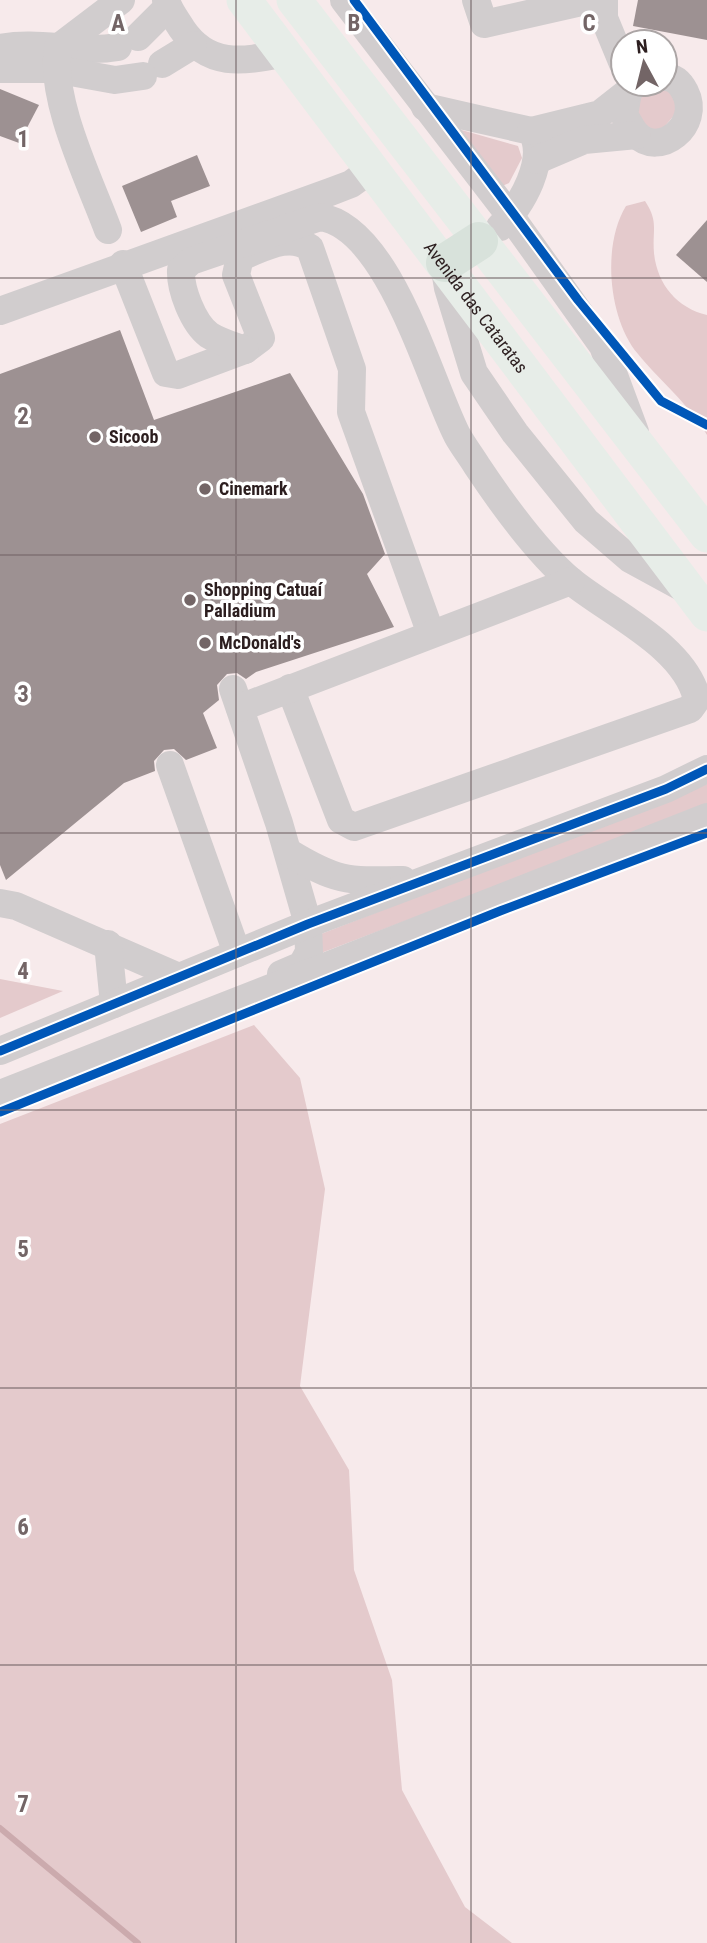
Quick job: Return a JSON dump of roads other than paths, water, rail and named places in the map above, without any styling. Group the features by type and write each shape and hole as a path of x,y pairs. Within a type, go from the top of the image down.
{"highway":[{"path":"444,263 479,241"}],"main road":[{"name":"Avenida das Cataratas","path":"244,0 699,603"},
{"path":"294,0 707,536"}],"street":[{"path":"56,59 121,0"},
{"path":"344,0 511,216 604,346 643,454"},
{"path":"476,0 484,24 590,0"},
{"path":"604,0 604,18 609,30"},
{"path":"0,69 98,51 128,42 167,3 193,45 214,57 247,60 286,53"},
{"path":"0,48 18,44 116,80 153,70 193,45"},
{"path":"56,59 58,94 108,230"},
{"path":"626,98 624,115 637,135 647,140 671,139 687,125 691,104 679,83"},
{"path":"425,107 531,131 600,114 614,98"},
{"path":"479,241 489,237 511,216 537,160 538,142 531,131"},
{"path":"537,160 584,140 637,135"},
{"path":"0,311 123,264 351,184 373,168"},
{"path":"246,351 210,335 198,324 181,280 181,270 191,261 320,217 335,219 363,247 397,291 458,436 522,527 571,581 622,615 667,652 694,683 697,699 690,709 354,827 341,820 290,688"},
{"path":"123,264 166,373 178,375 246,351 261,338 236,275 240,257 286,241 300,240 310,248 352,369 351,412 431,634"},
{"path":"190,1019 302,965 309,953 308,924 288,852 237,699 290,688 571,581"},
{"path":"170,765 237,953"},
{"path":"0,1051 308,924 666,789 707,769"},
{"path":"0,1094 707,817"},
{"path":"288,852 322,873 347,881 427,879"},
{"path":"0,903 16,906 108,944 179,977"},
{"path":"108,944 114,1004"}],"waterway":[{"path":"0,1828 138,1943"}],"place":[{"name":"Sicoob","path":"95,437"},
{"name":"Cinemark","path":"205,489"},
{"name":"Shopping Catuaí Palladium","path":"190,600"},
{"name":"McDonald's","path":"205,643"}]}
